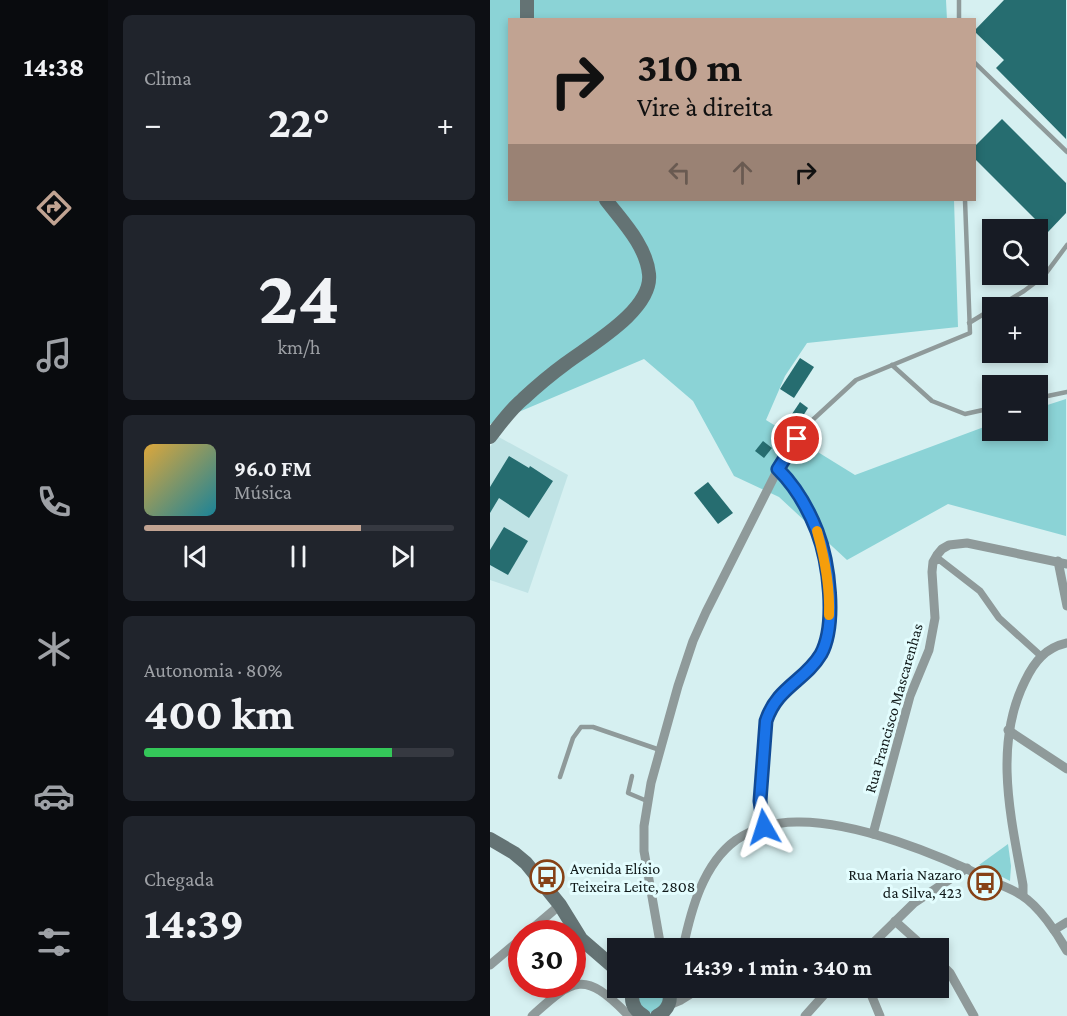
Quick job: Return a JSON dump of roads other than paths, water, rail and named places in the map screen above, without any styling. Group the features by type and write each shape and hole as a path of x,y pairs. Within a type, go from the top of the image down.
{"main road":[{"path":"527,0 527,18"},
{"path":"490,437 522,399 622,322 646,292 649,275 645,257 637,241 607,201"},
{"path":"490,839 526,863 560,905 581,939 607,961"}],"street":[{"path":"659,938 644,850 647,801 660,750 693,641 706,612 778,469 806,426"},
{"path":"764,827 760,801 766,721 779,696 814,663 826,642 829,627 829,598 817,531 792,483 778,469"},
{"path":"1040,656 999,618 980,591 940,560 935,559 942,549 949,545 967,543 1062,562 1066,606"},
{"name":"Rua Francisco Mascarenhas","path":"873,834 910,696 929,650 935,610 935,559"},
{"path":"1022,895 1008,799 1008,730 1019,692 1032,667 1051,647 1066,643"},
{"path":"1008,730 1066,769"},
{"path":"685,938 697,897 714,862 724,850 738,839 764,827 798,822 822,824 873,834 967,868 1022,895 1054,930 1066,951"},
{"path":"878,938 914,903 967,868"},
{"path":"542,920 560,905"},
{"path":"895,921 914,938"},
{"path":"1054,930 1066,922"},
{"path":"490,965 508,950"},
{"path":"949,972 974,1016"},
{"path":"532,1016 570,985 582,984 595,988 611,998 633,1004"},
{"path":"668,1001 684,998"},
{"path":"805,1016 821,998"},
{"path":"873,998 880,1016"}],"lane":[{"path":"959,0 959,18"},
{"path":"976,64 1066,152"},
{"path":"806,426 856,380 970,333 965,201"},
{"path":"1013,297 1044,276 1066,245"},
{"path":"969,323 982,315"},
{"path":"892,365 932,401 965,414 982,410"},
{"path":"1048,396 1066,392"},
{"path":"560,777 573,738 581,727 593,727 660,750"},
{"path":"632,776 628,793 647,801"}],"place":[{"name":"Avenida Elísio Teixeira Leite, 2808","path":"547,877"},
{"name":"Rua Maria Nazaro da Silva, 423","path":"985,883"}]}
